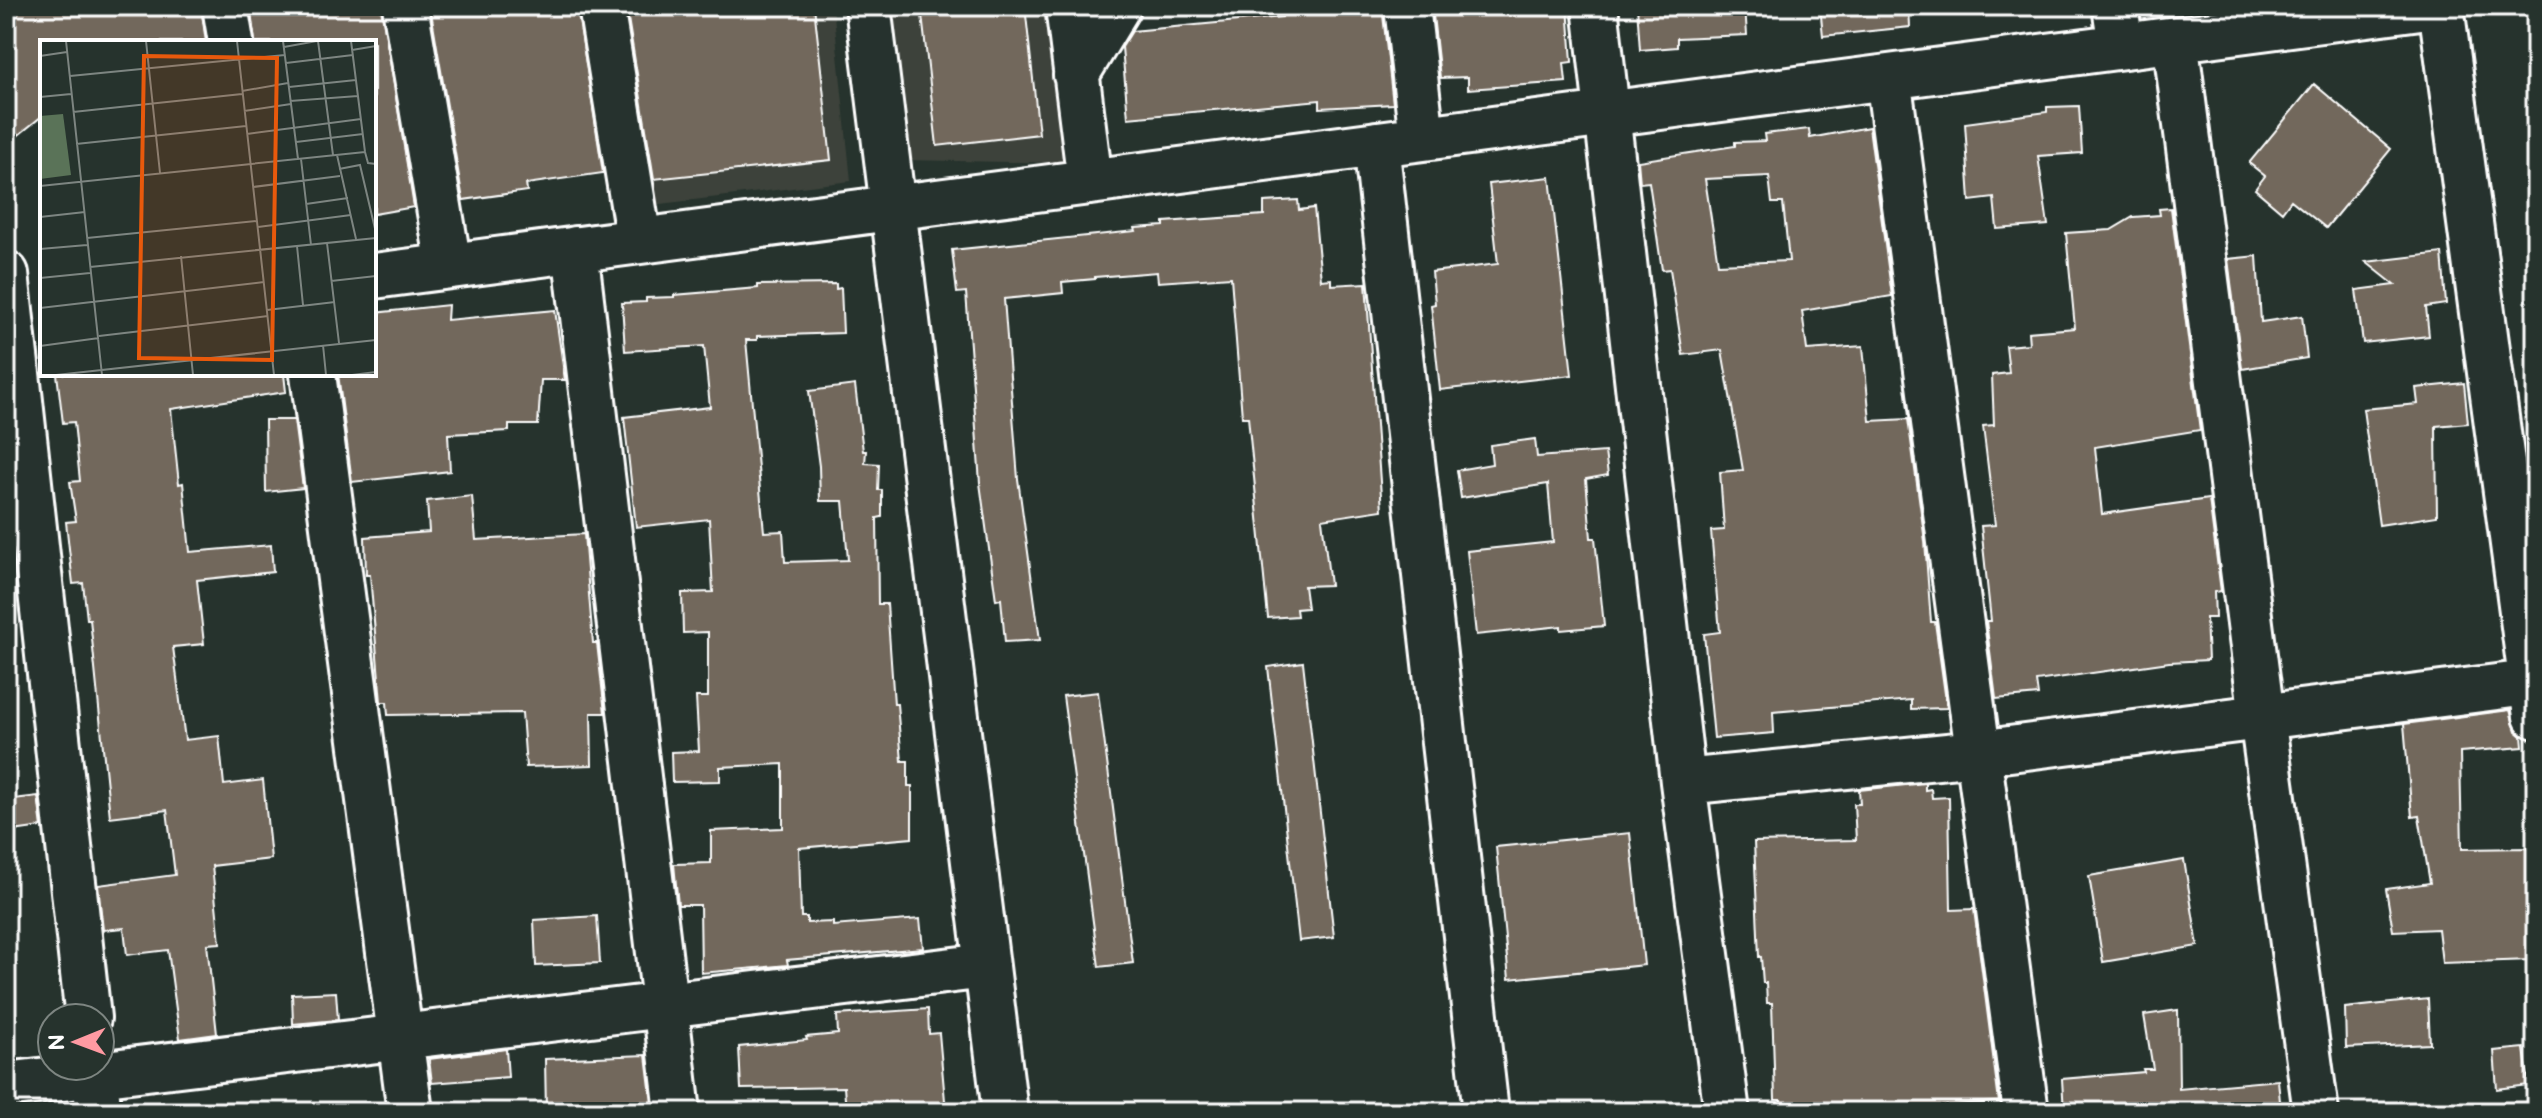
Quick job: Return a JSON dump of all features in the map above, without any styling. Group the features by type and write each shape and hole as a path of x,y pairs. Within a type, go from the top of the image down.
{"street":[{"path":"225,6 231,40"},
{"path":"405,6 449,266"},
{"path":"601,6 639,241"},
{"path":"868,6 1005,1112"},
{"path":"1068,6 1090,182"},
{"path":"1076,75 1118,6"},
{"path":"1407,6 1422,138"},
{"path":"1595,6 1683,782 1727,1112"},
{"path":"376,276 1888,77 2118,26 2175,39 2428,6"},
{"path":"1683,782 1978,753 2262,717 2534,694 2441,6"},
{"path":"2175,39 2316,1112"},
{"path":"1888,77 2026,1112"},
{"path":"1376,144 1486,1112"},
{"path":"575,249 678,1112"},
{"path":"6,274 20,320 86,1002"},
{"path":"313,376 410,1112"},
{"path":"6,1085 95,1083 401,1036 986,966"}],"shaded area":[{"path":"610,6 833,6 851,181 643,206"},
{"path":"887,6 1051,6 1073,163 902,160"}],"building":[{"path":"6,6 201,6 206,40 40,40 40,118 16,137 6,61"},
{"path":"250,6 381,6 414,207 376,214 376,40 255,40"},
{"path":"430,6 577,6 603,173 526,184 527,191 463,200"},
{"path":"626,6 814,6 831,160 654,179"},
{"path":"921,6 1025,6 1039,134 937,146"},
{"path":"1281,6 1382,6 1393,104 1320,108 1320,100 1128,118 1122,47 1132,31 1282,17"},
{"path":"1432,6 1568,6 1572,62 1564,63 1566,82 1468,89 1468,77 1440,78"},
{"path":"1637,6 1745,6 1747,35 1677,38 1677,47 1640,50"},
{"path":"1820,6 1909,6 1910,27 1823,36"},
{"path":"2314,84 2391,149 2326,228 2291,200 2282,212 2255,189 2265,176 2249,163"},
{"path":"2079,106 2082,153 2038,156 2048,225 1997,229 1994,198 1970,201 1965,123 2047,112 2047,107"},
{"path":"1869,127 1892,296 1802,311 1807,350 1863,346 1870,421 1908,419 1925,541 1931,622 1935,622 1947,708 1911,709 1911,700 1773,712 1774,733 1714,738 1704,634 1720,632 1711,531 1724,530 1720,472 1743,470 1722,350 1683,355 1670,269 1662,270 1649,182 1640,183 1638,161 1735,146 1735,142 1765,141 1764,134 1809,129 1810,138","holes":["1769,176 1772,203 1783,203 1789,261 1718,264 1705,179"]},
{"path":"1550,177 1572,375 1440,390 1431,305 1435,304 1432,272 1498,264 1489,184"},
{"path":"1298,200 1299,210 1314,208 1321,280 1331,279 1331,285 1366,283 1382,510 1322,519 1330,585 1304,586 1307,608 1296,609 1297,616 1268,618 1248,417 1242,417 1231,277 1158,282 1157,272 1095,277 1062,282 1063,293 1004,299 1018,479 1040,640 1005,642 1001,599 996,600 980,483 966,292 957,293 952,250 1136,231 1135,228 1164,226 1164,222 1264,215 1264,202"},
{"path":"2171,208 2200,430 2095,447 2102,514 2209,499 2221,591 2214,592 2215,618 2206,618 2208,660 2169,662 2036,681 2038,695 1996,699 1986,621 1991,621 1981,526 1995,525 1983,426 1994,425 1992,375 2009,373 2006,346 2029,344 2028,332 2075,328 2066,233 2111,230 2133,217 2160,215 2159,209"},
{"path":"2442,253 2446,304 2426,307 2429,336 2363,343 2356,290 2395,285 2366,262"},
{"path":"2257,256 2261,322 2302,316 2307,358 2242,369 2228,259"},
{"path":"836,284 836,289 841,288 843,333 757,336 757,340 746,340 764,532 783,531 785,562 848,560 843,501 820,501 819,466 809,391 855,385 863,451 866,451 865,463 879,464 878,490 882,490 882,517 877,518 878,604 887,604 894,704 897,704 902,761 908,761 908,786 912,786 912,838 799,848 801,917 807,917 807,923 833,922 833,926 920,919 923,948 787,960 788,965 701,973 700,905 678,905 674,864 711,863 711,831 783,828 783,764 720,767 720,781 672,782 671,752 699,751 696,697 708,697 708,632 683,633 682,593 713,592 709,519 636,527 624,417 710,407 704,346 625,351 622,303 758,288 758,285"},
{"path":"448,305 447,320 555,310 565,380 541,380 538,425 509,425 509,431 448,434 450,471 352,482 338,376 376,376 376,313"},
{"path":"57,376 284,376 286,392 171,409 190,552 271,545 273,572 197,580 204,644 173,647 185,740 219,736 224,785 263,780 271,859 212,866 220,943 207,944 217,1034 180,1039 168,950 127,955 124,928 103,930 98,885 175,875 167,810 110,817 90,619 87,619 83,583 73,584 66,522 76,521 70,482 80,481 74,422 63,423"},
{"path":"2464,383 2468,423 2436,426 2437,516 2379,525 2363,409 2418,404 2416,388"},
{"path":"265,420 294,420 303,488 266,492"},
{"path":"1535,439 1537,457 1605,452 1608,475 1586,479 1604,626 1561,630 1561,626 1476,635 1467,551 1553,542 1548,484 1461,498 1457,470 1492,464 1490,445"},
{"path":"472,496 476,540 584,534 593,643 597,643 605,713 591,713 592,765 526,767 522,713 388,715 387,702 381,702 370,575 366,575 365,537 429,532 427,501"},
{"path":"1303,662 1334,937 1299,941 1268,667"},
{"path":"1098,692 1133,963 1099,967 1063,696"},
{"path":"2510,710 2516,731 2522,736 2523,747 2460,752 2462,849 2531,848 2532,960 2442,963 2438,929 2393,931 2386,889 2430,883 2419,816 2412,817 2404,724"},
{"path":"1925,783 1925,790 1931,789 1932,798 1949,797 1951,910 1974,909 1999,1102 1936,1106 1936,1112 1781,1112 1781,1100 1775,1100 1772,1003 1767,1003 1766,983 1763,983 1759,957 1754,842 1856,840 1854,804 1860,804 1859,790"},
{"path":"38,796 42,827 6,832 6,800"},
{"path":"1630,833 1644,965 1509,979 1496,847"},
{"path":"2184,860 2198,946 2103,962 2089,876"},
{"path":"597,916 600,963 536,966 534,920"},
{"path":"336,992 338,1020 293,1024 292,994"},
{"path":"2428,999 2430,1044 2346,1048 2345,1008"},
{"path":"928,1009 929,1034 939,1033 946,1112 846,1112 844,1087 741,1089 739,1047 838,1034 837,1015"},
{"path":"2178,1010 2179,1089 2278,1080 2281,1112 2064,1112 2062,1079 2153,1069 2144,1015"},
{"path":"2524,1048 2529,1085 2497,1089 2494,1051"},
{"path":"506,1049 508,1077 432,1083 429,1059"},
{"path":"646,1055 653,1112 546,1112 545,1059"}]}
